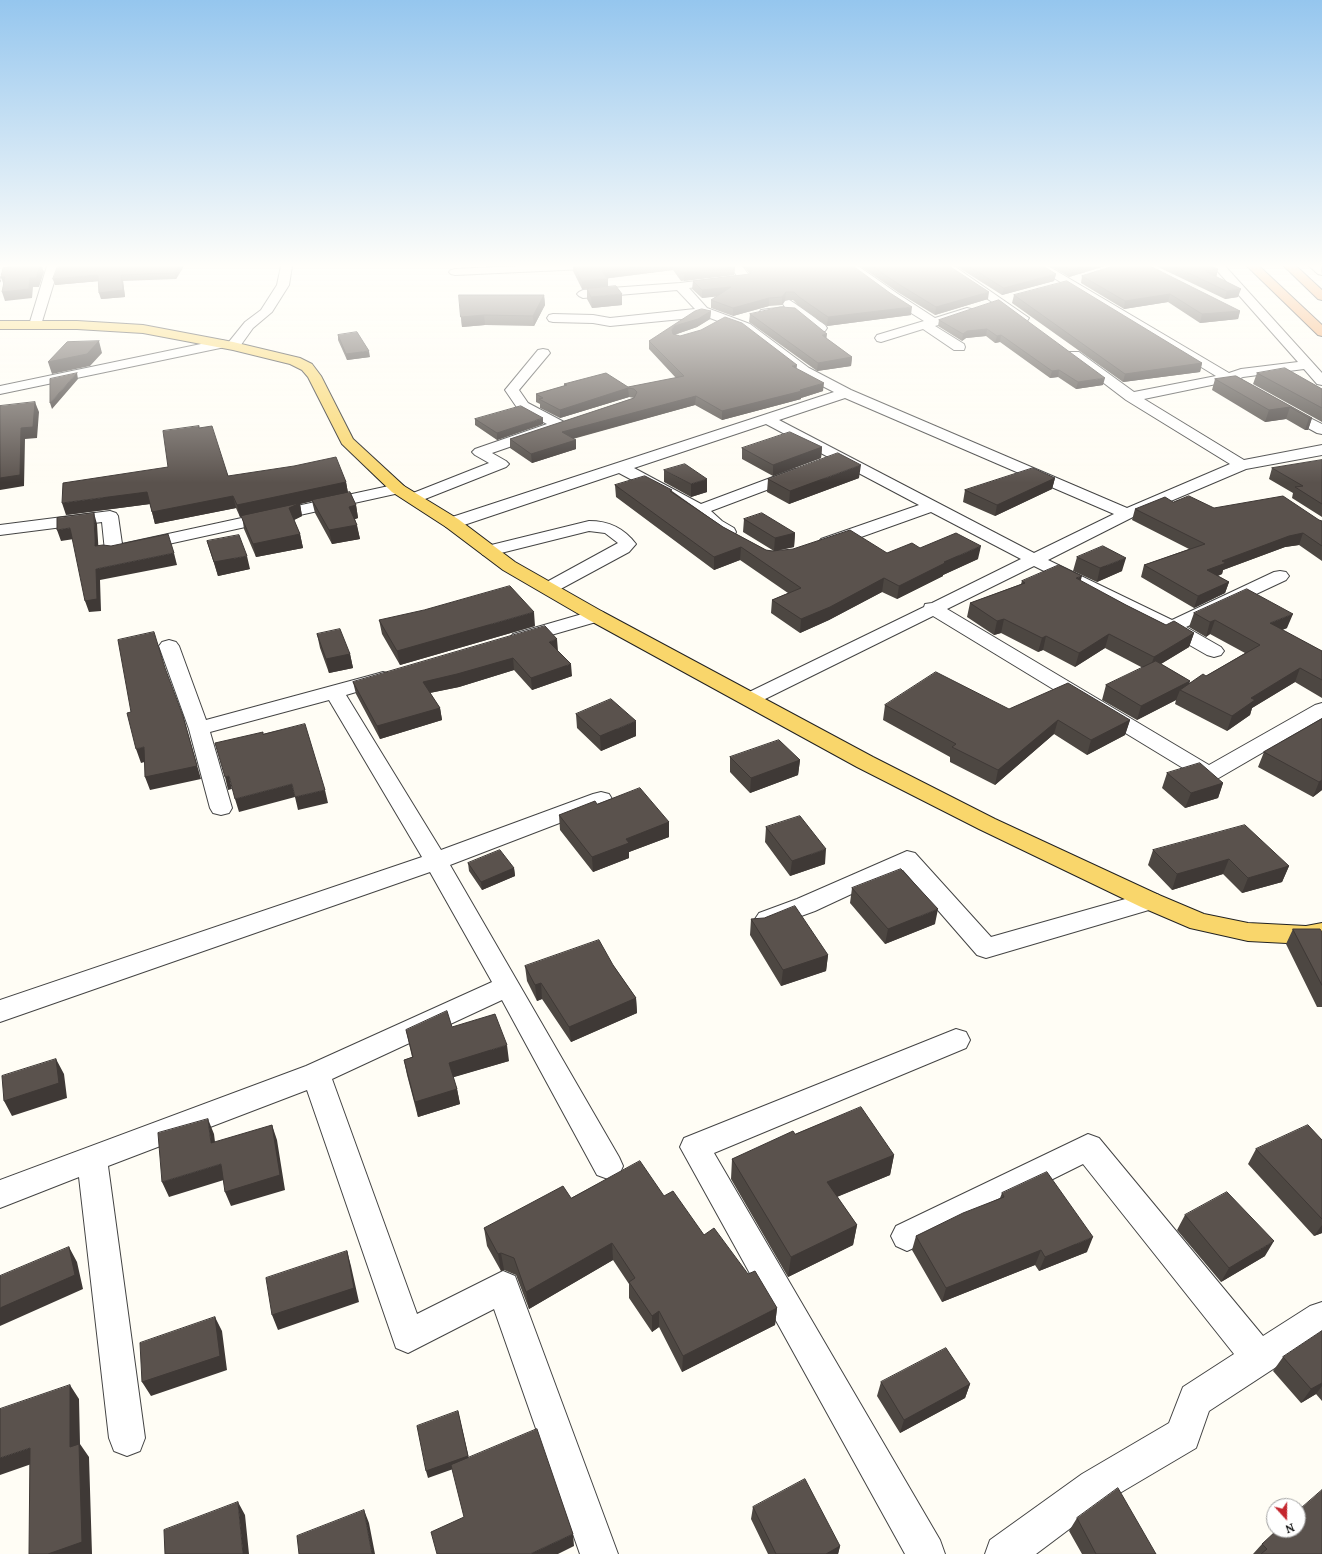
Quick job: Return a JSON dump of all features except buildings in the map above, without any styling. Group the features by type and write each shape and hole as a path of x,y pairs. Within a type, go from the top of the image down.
{"main road":[{"path":"193,339 295,360 307,367 314,376 347,441 406,494 452,523 509,566 596,616 865,762 987,824 1150,902 1199,922 1248,932 1306,935 1322,932"}],"street":[{"path":"1,392 227,345 234,339"},
{"path":"761,339 804,371 846,393 1127,514"},
{"path":"948,339 959,347"},
{"path":"1163,339 1248,389"},
{"path":"1284,339 1322,381"},
{"path":"1062,346 1131,397 1242,465"},
{"path":"0,530 110,516 114,551 406,494 501,464 480,452 566,423 524,406 512,390 543,353"},
{"path":"1131,397 1228,378 1241,373 1308,365"},
{"path":"452,523 846,393"},
{"path":"1275,404 1322,430"},
{"path":"767,419 825,463 933,506 1033,559 1172,627 1214,651"},
{"path":"750,699 932,608 1127,514 1242,465 1322,450"},
{"path":"700,510 825,463"},
{"path":"620,467 700,510 716,525 744,541"},
{"path":"815,547 933,506"},
{"path":"489,551 568,530 594,526 608,528 623,538 627,544 623,548 549,588"},
{"path":"1172,627 1280,576"},
{"path":"932,608 1209,774 1318,716"},
{"path":"498,644 596,616"},
{"path":"169,646 199,729 221,808"},
{"path":"199,729 409,670"},
{"path":"334,692 436,861 508,986 608,1166"},
{"path":"0,1011 436,861 601,799"},
{"path":"753,925 806,905 908,859 986,948 1150,902"},
{"path":"0,1194 316,1074 508,986"},
{"path":"926,1554 696,1147 956,1040"},
{"path":"316,1074 408,1336 503,1287 599,1554"},
{"path":"907,1236 1088,1147 1259,1358"},
{"path":"92,1158 127,1438"},
{"path":"1004,1554 1095,1487 1183,1435 1195,1399 1322,1318"}]}
